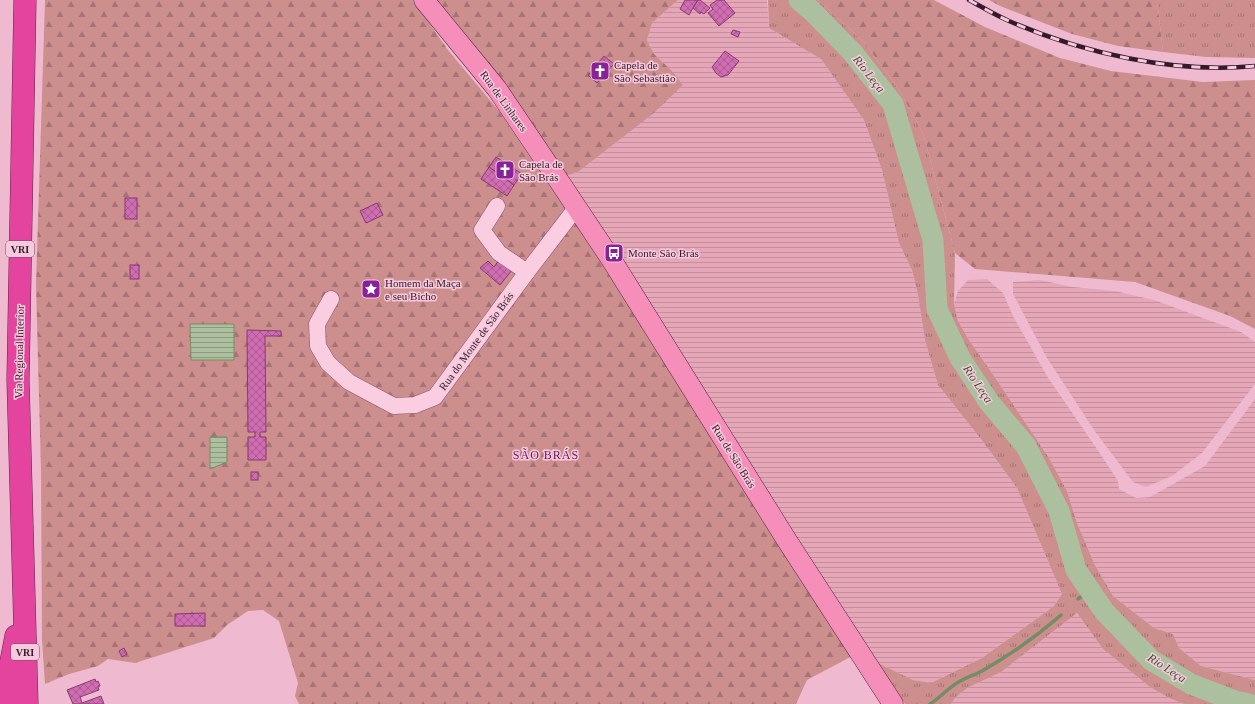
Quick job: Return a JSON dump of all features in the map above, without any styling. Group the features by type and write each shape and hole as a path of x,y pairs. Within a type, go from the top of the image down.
{"highway":[{"name":"Via Regional Interior","path":"26,0 18,380 27,704"},
{"path":"10,704 10,667 24,600"}],"main road":[{"name":"Rua de Linhares","path":"424,0 497,89 576,208"},
{"name":"Rua de São Brás","path":"576,208 611,259 786,539 893,704"}],"street":[{"path":"497,206 482,230 498,253 527,272"},
{"name":"Rua do Monte de São Brás","path":"331,299 317,324 318,346 328,364 349,382 394,406 415,405 435,397 576,208"}],"shaded area":[{"path":"678,0 767,0 769,28 821,59 864,120 882,170 899,243 912,270 918,295 925,340 938,385 981,439 1017,488 1062,594 1054,606 982,658 931,683 913,680 878,663 857,637 561,173 569,175 578,172 654,113 683,85 671,70 654,54 647,40 652,23"},
{"path":"987,279 1003,293 1013,316 1047,376 1118,481 1119,489 1136,498 1150,497 1205,466 1255,399 1255,680 1201,666 1179,648 1173,634 1154,628 1113,596 1095,565 1077,523 1067,491 1049,458 969,340 958,321 954,304 958,291 968,280"},
{"path":"1040,280 1073,287 1115,291 1154,300 1241,332 1255,342 1255,384 1202,453 1172,476 1146,487 1133,482 1094,430 1047,358 1013,294 1013,282"},
{"path":"190,324 234,324 234,360 191,360"},
{"path":"210,437 227,437 227,462 210,469"},
{"path":"1077,613 1103,649 1150,687 1169,698 1184,704 951,704 955,698 967,688 1001,672"}],"green space":[{"path":"45,0 413,0 448,50 499,111 583,235 856,654 807,680 796,704 299,704 295,696 298,683 279,621 263,610 248,611 227,625 214,638 135,663 108,659 98,666 69,674 45,684 42,640 41,471 36,285"},
{"path":"436,0 678,0 652,23 647,40 654,54 671,70 683,85 654,113 578,172 569,175 561,173"},
{"path":"768,0 818,0 865,43 899,90 923,133 955,253 954,304 958,321 969,340 1049,458 1067,491 1077,523 1095,565 1113,596 1154,628 1173,634 1179,648 1201,666 1255,680 1255,704 1184,704 1169,698 1150,687 1103,649 1077,613 1001,672 967,688 955,698 951,704 905,704 878,663 913,680 931,683 982,658 1054,606 1062,594 1017,488 981,439 938,385 925,340 918,295 912,270 899,243 882,170 864,120 821,59 769,28"},
{"path":"818,0 934,0 985,27 1060,58 1111,71 1203,82 1255,80 1255,329 1230,316 1135,282 975,269 955,253 923,133 899,90 865,43"},
{"path":"989,0 1157,0 1163,52 1118,46 1072,34 1000,6"},
{"path":"1157,0 1255,0 1255,58 1206,57 1163,52"}],"building":[{"path":"685,0 697,1 689,15 680,9"},
{"path":"698,0 710,8 704,14 701,12 700,14 693,8"},
{"path":"717,0 724,0 735,13 719,26 708,13 713,9 710,5"},
{"path":"733,30 740,32 738,37 731,34"},
{"path":"725,51 739,61 728,75 721,77 712,67"},
{"name":"Capela de São Sebastião","path":"604,56 614,64 597,83 588,75"},
{"name":"Capela de São Brás","path":"496,157 522,174 514,185 489,167"},
{"path":"489,167 514,185 507,196 481,179"},
{"path":"125,198 137,198 137,219 125,219"},
{"path":"377,203 383,215 366,223 360,211"},
{"path":"499,260 512,270 500,285 480,268 488,261 494,267"},
{"path":"130,265 139,265 139,279 130,279"},
{"path":"247,330 281,331 281,336 265,336 266,432 260,432 260,437 266,437 266,460 248,460 248,437 255,437 255,432 248,432"},
{"path":"251,472 258,472 258,480 251,480"},
{"path":"205,613 205,626 175,626 175,614"},
{"path":"124,648 127,654 122,657 119,651"},
{"path":"95,679 96,682 98,681 100,686 98,687 99,690 80,697 82,703 101,696 104,704 73,704 67,690"}],"waterway":[{"name":"Rio Leça","path":"799,0 812,11 853,53 893,104 933,240 937,309 960,358 989,402 1026,446 1059,511 1076,570 1104,611 1151,660 1191,684 1235,701 1249,704"},
{"path":"1078,599 1090,590"},
{"path":"930,704 957,683 982,671 1013,652 1061,615"}],"railway":[{"path":"969,0 1004,19 1067,43 1098,51 1161,64 1224,68 1255,66"}],"place":[{"name":"Capela de São Sebastião","path":"600,71"},
{"name":"Capela de São Brás","path":"505,170"},
{"name":"Monte São Brás","path":"614,253"},
{"name":"Homem da Maça e seu Bicho","path":"371,289"}],"district":[{"name":"SÃO BRÁS","path":"546,455"}]}
